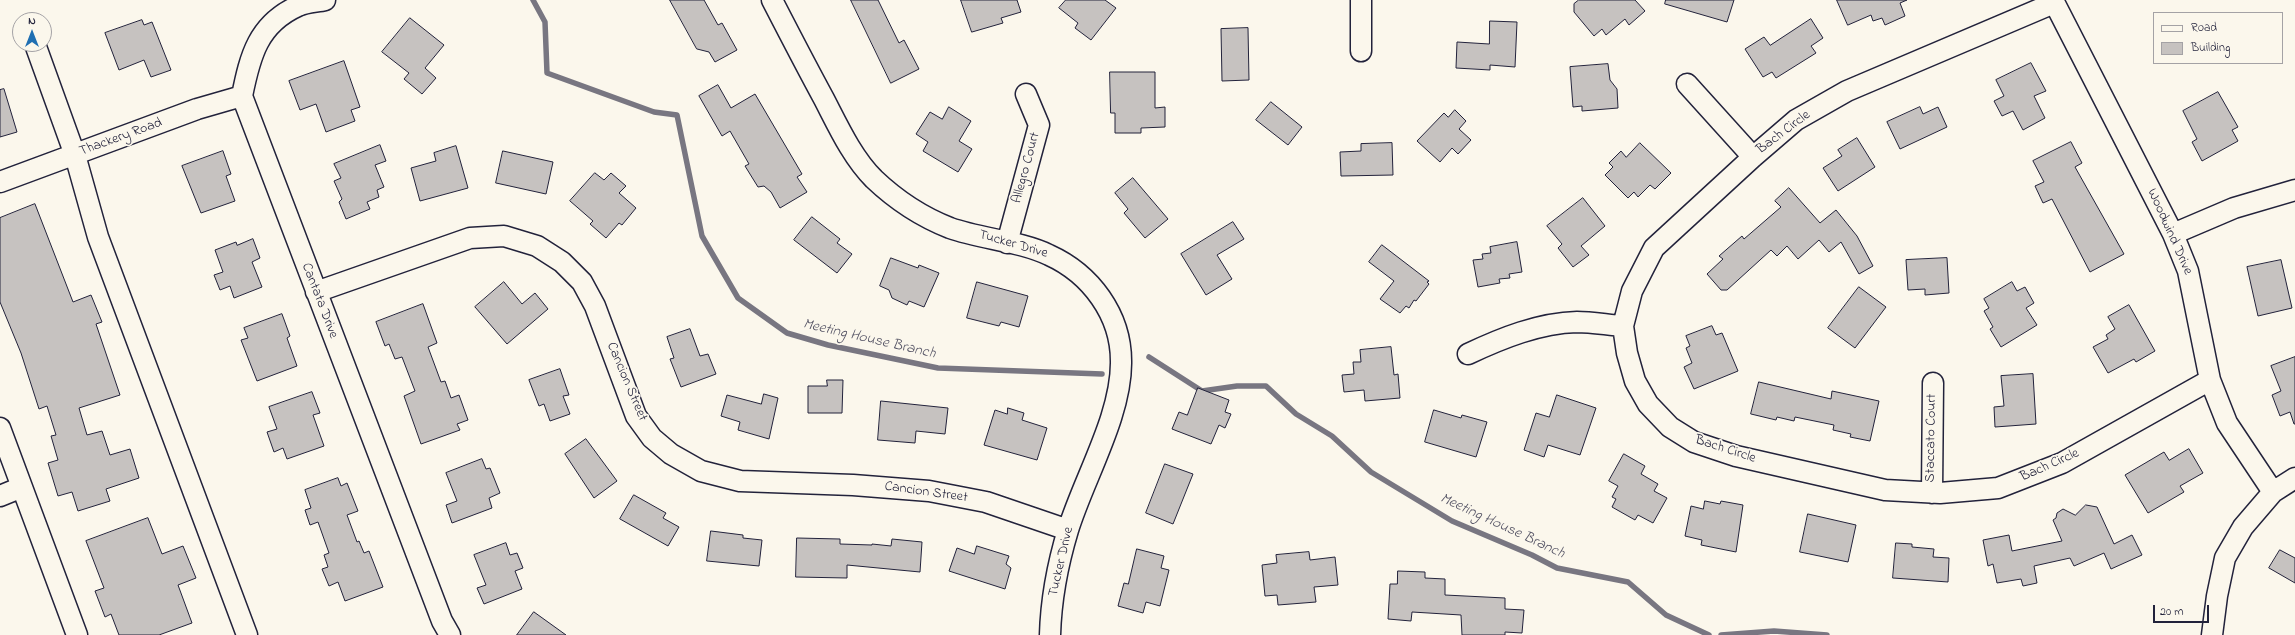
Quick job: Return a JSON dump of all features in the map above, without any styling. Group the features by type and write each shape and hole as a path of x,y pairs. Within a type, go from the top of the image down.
{"street":[{"path":"242,96 248,62 258,41 276,19 299,5 325,0"},
{"name":"Tucker Drive","path":"772,0 840,131 874,178 907,206 949,227 1048,254 1070,266 1088,281 1113,318 1119,339 1121,360 1120,380 1113,409 1068,530 1054,592 1050,635"},
{"path":"1361,0 1361,51"},
{"name":"Bach Circle","path":"2054,1 1847,91 1796,120 1753,156 1654,248 1632,290 1623,326 1627,353 1635,381 1648,404 1670,427 1694,442 1732,455 1885,490 1932,493 1998,488 2062,463 2210,380"},
{"name":"Woodwind Drive","path":"2054,1 2173,234 2188,271 2210,380 2227,423 2273,492"},
{"path":"37,52 75,155 98,237 247,635"},
{"path":"1687,84 1753,156"},
{"name":"Allegro Court","path":"1007,243 1039,125 1026,94"},
{"name":"Thackery Road","path":"0,182 197,109 242,96"},
{"name":"Cantata Drive","path":"242,96 442,621 450,635"},
{"path":"2173,234 2234,208 2295,190"},
{"name":"Cancion Street","path":"316,292 470,238 504,236 537,246 562,262 582,282 595,306 636,416 652,438 671,454 701,471 740,481 853,484 929,491 992,504 1068,530"},
{"path":"1468,354 1497,341 1544,326 1577,322 1623,326"},
{"name":"Staccato Court","path":"1932,493 1933,383"},
{"path":"0,428 77,635"},
{"path":"2212,635 2217,596 2225,558 2243,527 2273,492 2295,478"},
{"path":"0,496 22,487"}],"building":[{"path":"670,0 704,0 718,25 722,23 737,50 715,62 709,52 697,49"},
{"path":"851,0 878,0 899,43 904,40 919,69 891,83"},
{"path":"961,0 1017,0 1021,12 1001,18 1003,23 972,32"},
{"path":"1066,0 1105,0 1116,8 1091,40 1075,28 1078,23 1059,8"},
{"path":"1579,0 1635,0 1645,11 1629,25 1625,19 1606,35 1602,29 1594,36 1574,12 1574,4"},
{"path":"1666,0 1734,0 1727,22 1665,4"},
{"path":"1837,0 1907,0 1900,3 1905,16 1885,25 1882,18 1873,21 1871,15 1848,25"},
{"path":"410,18 444,45 425,68 436,78 422,94 404,79 409,73 382,52"},
{"path":"1811,19 1823,38 1811,46 1816,53 1776,78 1772,72 1763,77 1745,49 1764,37 1770,45"},
{"path":"142,20 144,25 152,22 171,70 151,77 144,60 119,70 105,33"},
{"path":"1490,21 1517,22 1515,67 1490,65 1490,70 1456,68 1457,42 1489,44"},
{"path":"1248,28 1249,80 1222,81 1221,29"},
{"path":"344,61 360,107 351,110 355,121 326,132 316,104 300,110 289,81"},
{"path":"2031,63 2046,91 2034,96 2045,118 2023,130 2013,111 2002,116 1994,101 2004,96 1996,80"},
{"path":"1608,64 1610,80 1617,89 1618,108 1582,111 1582,106 1573,107 1570,67"},
{"path":"1110,72 1155,72 1155,108 1165,107 1165,127 1141,128 1141,133 1115,133 1115,113 1111,113"},
{"path":"718,85 731,108 755,94 802,174 797,177 807,192 780,208 771,192 764,186 758,187 745,166 749,164 730,131 722,136 699,96"},
{"path":"4,89 17,132 0,137 0,90"},
{"path":"2218,92 2238,127 2232,130 2238,141 2202,161 2192,142 2197,139 2183,111"},
{"path":"1271,102 1302,127 1288,145 1256,120"},
{"path":"949,107 971,121 959,141 972,149 958,172 923,151 928,142 916,134 930,112 942,119"},
{"path":"1920,107 1923,114 1938,107 1947,127 1900,149 1887,122"},
{"path":"1455,110 1466,121 1459,129 1471,140 1458,154 1452,148 1440,162 1417,141 1444,113 1448,117"},
{"path":"1857,138 1875,167 1838,191 1823,168 1842,156 1838,150"},
{"path":"2071,142 2082,163 2075,167 2124,254 2090,272 2052,199 2043,203 2035,186 2044,182 2033,161"},
{"path":"1392,143 1393,175 1341,176 1340,152 1361,151 1361,144"},
{"path":"1640,143 1671,173 1655,189 1650,185 1638,197 1634,192 1628,198 1605,175 1613,167 1609,163 1621,151 1626,157"},
{"path":"380,145 386,161 375,165 384,187 377,190 379,197 367,202 370,209 346,219 339,202 342,199 334,181 341,178 334,164"},
{"path":"456,146 468,188 420,201 411,168 436,161 434,153"},
{"path":"223,151 231,174 226,176 235,201 201,213 182,166"},
{"path":"503,151 553,162 546,194 496,183"},
{"path":"595,173 604,180 611,173 626,186 619,193 636,208 622,225 619,223 606,238 590,224 593,221 570,201"},
{"path":"1133,178 1168,219 1145,238 1124,213 1128,209 1115,193"},
{"path":"1789,188 1820,223 1836,210 1857,236 1873,266 1859,274 1841,242 1829,252 1819,240 1798,259 1787,246 1777,256 1771,250 1727,290 1721,290 1707,274 1723,259 1719,256 1742,236 1744,239 1781,207 1775,201"},
{"path":"1583,198 1605,226 1581,246 1589,255 1573,267 1558,248 1562,244 1547,226"},
{"path":"35,204 73,302 91,295 102,322 96,324 120,395 79,408 87,435 102,431 110,455 130,449 139,478 106,489 110,501 78,511 72,492 58,496 48,463 58,460 51,436 56,435 47,406 39,409 21,353 0,302 0,218"},
{"path":"812,217 840,239 837,243 852,254 837,273 794,240"},
{"path":"1233,222 1244,239 1217,255 1232,279 1206,295 1181,254"},
{"path":"253,239 260,258 252,262 262,287 234,298 230,286 220,290 214,275 223,272 215,250 236,242 237,245"},
{"path":"1517,242 1522,272 1509,274 1510,278 1499,279 1500,283 1478,287 1473,260 1483,259 1482,254 1491,253 1490,247"},
{"path":"1382,245 1429,281 1427,282 1429,284 1416,301 1414,300 1409,308 1406,306 1400,313 1380,299 1394,281 1369,262"},
{"path":"891,258 918,268 919,265 939,273 924,307 909,301 907,305 892,298 889,290 880,286"},
{"path":"1947,258 1949,293 1925,295 1925,289 1908,290 1906,260"},
{"path":"2281,260 2292,308 2258,316 2247,267"},
{"path":"504,282 522,304 535,293 548,309 507,344 475,307"},
{"path":"977,282 1028,296 1019,327 1001,322 999,326 967,318"},
{"path":"2012,282 2017,291 2025,287 2034,303 2026,308 2037,325 2001,347 1990,329 1993,327 1984,311 1989,308 1984,299"},
{"path":"1859,287 1886,307 1855,348 1828,328"},
{"path":"423,304 437,343 428,347 441,382 445,381 451,398 459,395 468,420 457,424 460,430 421,444 404,396 415,391 402,357 395,359 389,344 385,346 376,322"},
{"path":"2129,305 2155,351 2136,362 2134,359 2108,373 2093,347 2108,339 2106,335 2115,329 2108,317"},
{"path":"282,314 290,336 287,338 297,366 257,381 241,340 248,338 244,328"},
{"path":"1712,326 1716,335 1722,333 1738,371 1694,389 1684,367 1692,363 1686,348 1690,346 1686,336"},
{"path":"690,329 700,356 708,354 716,374 681,387 670,359 674,358 667,337"},
{"path":"1391,347 1394,375 1398,374 1400,398 1365,401 1364,390 1344,392 1342,375 1354,374 1353,362 1361,362 1360,350"},
{"path":"2295,357 2294,424 2290,412 2280,416 2272,395 2281,391 2271,366"},
{"path":"560,369 569,395 563,396 570,414 550,421 544,404 539,406 529,380"},
{"path":"2033,374 2036,424 1995,427 1994,407 2004,406 2001,376"},
{"path":"827,380 843,380 842,413 808,413 808,386 827,386"},
{"path":"1759,382 1831,399 1832,391 1879,401 1870,441 1850,437 1851,434 1833,430 1834,425 1795,417 1794,421 1777,417 1776,420 1751,414"},
{"path":"1198,388 1229,400 1225,412 1231,414 1225,428 1219,425 1211,444 1172,429 1179,412 1187,415"},
{"path":"312,392 320,413 313,415 324,446 287,459 283,448 274,452 267,432 277,429 269,407"},
{"path":"764,394 778,398 769,439 738,430 740,422 721,416 727,395 761,404"},
{"path":"1557,395 1596,408 1580,455 1548,445 1544,457 1524,450 1536,413 1549,417"},
{"path":"881,401 948,408 945,434 916,431 915,443 878,440"},
{"path":"1008,408 1024,413 1022,420 1047,428 1037,460 984,445 995,410 1007,414"},
{"path":"1434,410 1461,418 1462,415 1487,422 1476,457 1425,442"},
{"path":"586,439 617,481 594,498 565,454"},
{"path":"2189,449 2203,473 2180,486 2184,492 2148,513 2125,475 2164,452 2169,460"},
{"path":"1624,454 1645,466 1641,474 1658,484 1654,491 1667,498 1653,523 1638,515 1635,520 1612,507 1616,499 1612,497 1618,486 1609,481"},
{"path":"482,459 486,469 490,468 500,493 489,498 492,508 452,523 446,505 457,501 446,473"},
{"path":"1165,464 1193,474 1173,524 1146,513"},
{"path":"338,478 341,486 347,483 358,511 347,515 357,542 359,541 364,553 369,551 383,587 345,601 338,582 329,586 322,569 328,567 324,555 329,553 318,522 310,525 305,510 311,508 305,490"},
{"path":"634,495 666,513 663,518 679,527 668,546 620,519"},
{"path":"1705,501 1720,504 1721,501 1743,505 1736,552 1701,545 1702,540 1685,536 1691,506 1703,509"},
{"path":"2086,505 2097,507 2114,544 2132,535 2142,555 2111,569 2104,553 2074,566 2070,558 2034,566 2037,583 2023,586 2021,579 1997,583 1993,564 1988,566 1983,540 2009,535 2012,551 2062,541 2053,520 2056,518 2057,513 2063,509 2075,515"},
{"path":"1808,514 1856,525 1848,562 1800,552"},
{"path":"148,518 162,554 183,546 196,578 178,585 192,623 159,635 119,635 111,614 105,617 95,591 104,588 86,541"},
{"path":"711,531 743,535 743,538 762,540 759,566 707,561"},
{"path":"797,538 840,539 840,544 872,544 891,546 892,539 922,542 920,572 847,565 847,578 796,577"},
{"path":"506,543 510,555 517,553 523,568 515,571 522,589 484,604 477,588 486,585 474,555"},
{"path":"1896,543 1912,544 1912,547 1934,549 1933,557 1949,558 1948,582 1893,578"},
{"path":"977,546 1009,556 1006,564 1011,568 1005,589 949,571 957,548 974,554"},
{"path":"1137,549 1164,556 1161,568 1169,570 1160,606 1146,602 1143,613 1118,606 1124,583 1128,584"},
{"path":"2280,550 2295,558 2295,583 2269,568"},
{"path":"1309,552 1310,560 1335,557 1338,585 1314,587 1316,602 1278,605 1277,595 1265,596 1262,565 1277,563 1276,555"},
{"path":"1398,571 1425,572 1425,578 1445,579 1445,595 1505,598 1505,609 1524,610 1522,633 1505,632 1505,635 1462,635 1461,615 1412,612 1411,621 1388,619 1390,584 1397,584"},
{"path":"534,612 566,635 517,635"}],"waterway":[{"name":"Meeting House Branch","path":"533,0 545,22 547,73 654,112 677,115 702,236 738,298 787,333 828,345 938,368 1102,374"},
{"name":"Meeting House Branch","path":"1149,357 1202,391 1237,386 1266,386 1296,414 1332,436 1371,472 1452,521 1532,555 1557,568 1628,582 1666,615 1709,635"},
{"name":"Meeting House Branch","path":"1721,635 1774,631 1827,635"}]}
